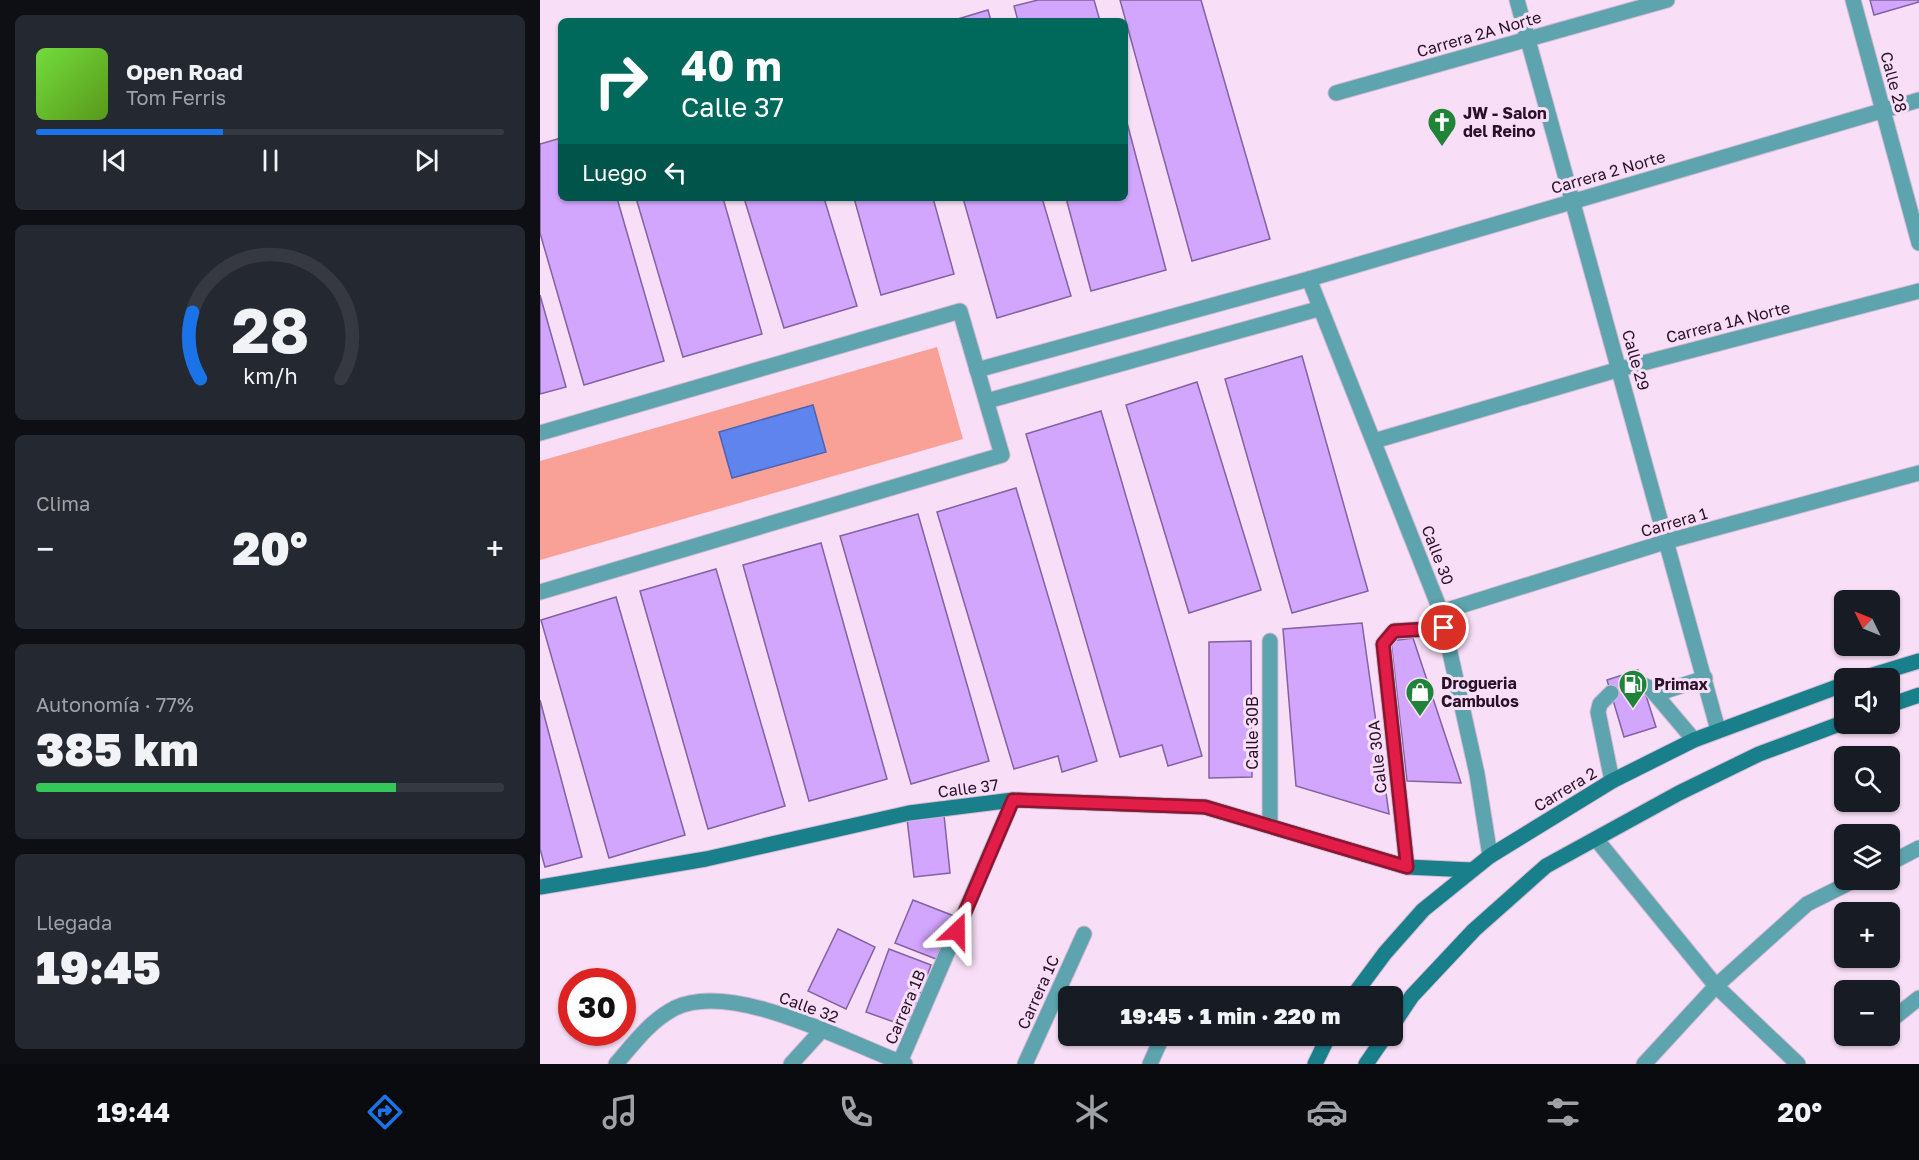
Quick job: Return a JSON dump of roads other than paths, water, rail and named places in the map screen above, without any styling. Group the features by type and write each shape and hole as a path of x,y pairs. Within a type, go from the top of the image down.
{"main road":[{"path":"1896,668 1919,661"},
{"name":"Carrera 2","path":"1360,986 1385,953 1423,910 1490,856 1612,781 1694,740 1834,688"},
{"path":"1900,702 1919,695"},
{"path":"1403,1010 1412,996 1474,930 1546,866 1679,793 1759,754 1834,726"},
{"name":"Calle 37","path":"540,887 706,859 909,813 1013,800 1205,807 1407,867 1471,870"},
{"path":"1314,1064 1323,1046"},
{"path":"1366,1064 1378,1046"}],"street":[{"name":"Calle 29","path":"1517,0 1668,541 1718,730"},
{"name":"Carrera 2A Norte","path":"1336,93 1667,0"},
{"name":"Calle 28","path":"1852,0 1919,243"},
{"name":"Carrera 2 Norte","path":"977,370 1308,279 1919,100"},
{"name":"Calle 30","path":"1308,279 1318,309 1374,441 1441,612 1477,774 1490,856"},
{"name":"Carrera 1A Norte","path":"1374,441 1620,369 1919,291"},
{"path":"987,401 1318,309"},
{"path":"540,433 960,310 1002,455 540,592"},
{"name":"Carrera 1","path":"1441,612 1668,541 1919,473"},
{"name":"Calle 30A","path":"1407,867 1383,644 1394,631 1444,628"},
{"name":"Calle 30B","path":"1270,640 1270,825"},
{"path":"1656,694 1705,678"},
{"path":"1643,685 1656,694 1694,740"},
{"path":"1611,693 1600,704 1598,712 1612,781"},
{"name":"Carrera 1B","path":"903,1063 1013,800"},
{"path":"1596,839 1716,986 1798,1064"},
{"path":"1900,858 1919,848"},
{"path":"1644,1064 1716,986 1807,904 1835,890"},
{"name":"Carrera 1C","path":"1025,1064 1084,934"},
{"path":"1900,1012 1919,998"},
{"name":"Calle 32","path":"616,1064 653,1022 676,1008 697,1001 747,1004 822,1030 903,1063"},
{"path":"791,1064 822,1030"},
{"path":"1150,1064 1158,1046"}],"water":[{"path":"813,405 826,452 732,478 719,432"}],"place":[{"name":"JW - Salon del Reino","path":"1442,148"},
{"name":"Primax","path":"1633,710"},
{"name":"Drogueria Cambulos","path":"1420,718"}]}
